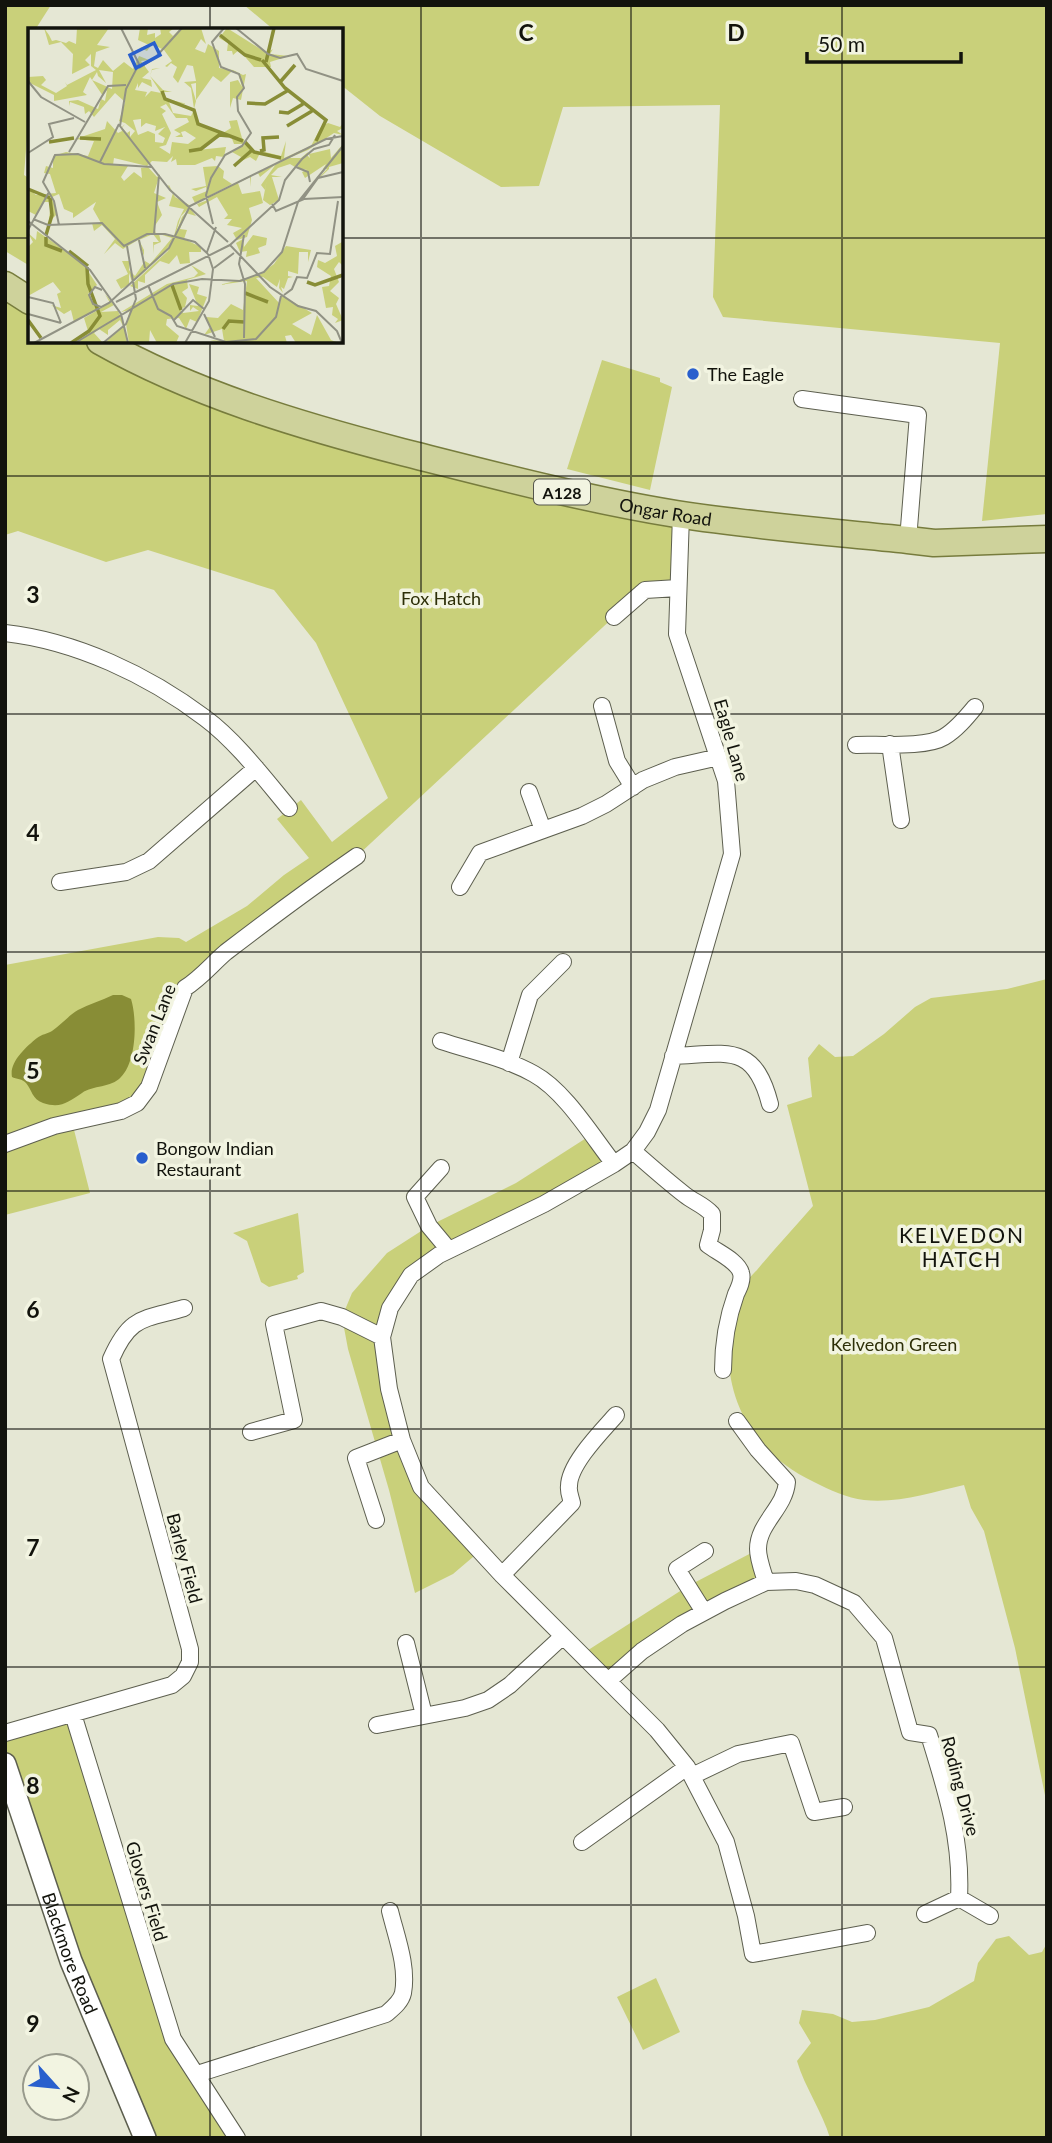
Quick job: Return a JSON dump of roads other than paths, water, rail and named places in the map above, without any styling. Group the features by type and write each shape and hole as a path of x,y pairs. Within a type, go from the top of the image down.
{"main road":[{"path":"5,285 28,300"},
{"name":"Ongar Road","path":"104,343 236,403 317,429 582,497 681,515 934,543 1047,538"}],"street":[{"path":"802,398 918,415 908,540"},
{"name":"Eagle Lane","path":"449,1250 544,1204 634,1151 658,1110 732,854 727,789 719,757 677,634 681,515"},
{"path":"614,617 645,590 678,588"},
{"path":"5,633 25,635 85,651 118,665 206,719 256,768 289,808"},
{"path":"602,706 617,761 633,787"},
{"path":"856,745 924,743 941,739 962,723 975,707"},
{"path":"890,744 901,820"},
{"path":"460,887 480,853 582,817 633,787 675,767 719,757"},
{"path":"60,882 127,872 149,861 256,768"},
{"path":"529,792 544,830"},
{"name":"Swan Lane","path":"5,1144 54,1126 121,1111 137,1103 149,1087 185,988 279,911 357,856"},
{"path":"509,1063 530,995 563,962"},
{"path":"441,1041 509,1063 536,1075 558,1093 614,1164"},
{"path":"673,1056 730,1053 749,1062 764,1080 770,1104"},
{"path":"634,1151 668,1182 705,1206 712,1214 708,1245 737,1265 741,1273 723,1346 723,1370"},
{"path":"441,1168 415,1197 429,1226 449,1250 411,1275 390,1308 382,1337 389,1389 402,1440 422,1487 502,1575 657,1730 689,1772 726,1842 746,1916 753,1954 867,1933"},
{"name":"Barley Field","path":"5,1733 172,1685 183,1676 190,1662 190,1649 111,1359 128,1327 184,1308"},
{"path":"251,1432 294,1420 274,1324 321,1311 342,1317 382,1337"},
{"path":"502,1575 572,1503 568,1488 570,1478 589,1445 616,1415"},
{"path":"737,1421 758,1450 787,1482 786,1493 760,1532 758,1550 766,1582"},
{"path":"376,1520 356,1458 402,1440"},
{"path":"704,1612 677,1569 705,1551"},
{"name":"Roding Drive","path":"608,1681 642,1651 681,1624 766,1582 796,1581 854,1603 884,1638 910,1732 929,1735 947,1792 960,1853 959,1898"},
{"path":"377,1725 465,1708 488,1700 510,1685 563,1636"},
{"path":"406,1643 424,1715"},
{"name":"Glovers Field","path":"73,1714 173,2039 237,2138"},
{"path":"582,1842 689,1772 738,1754 792,1743 814,1812 844,1807"},
{"name":"Blackmore Road","path":"5,1764 71,1961 145,2138"},
{"path":"925,1914 959,1898 989,1916"},
{"path":"197,2074 386,2014 397,2005 403,1994 403,1964 390,1911"}],"place":[{"name":"The Eagle","path":"693,374"},
{"name":"Bongow Indian Restaurant","path":"142,1158"}],"district":[{"name":"KELVEDON HATCH","path":"962,1246"}],"park label":[{"name":"Fox Hatch","path":"441,598"},
{"name":"Kelvedon Green","path":"894,1344"}]}
